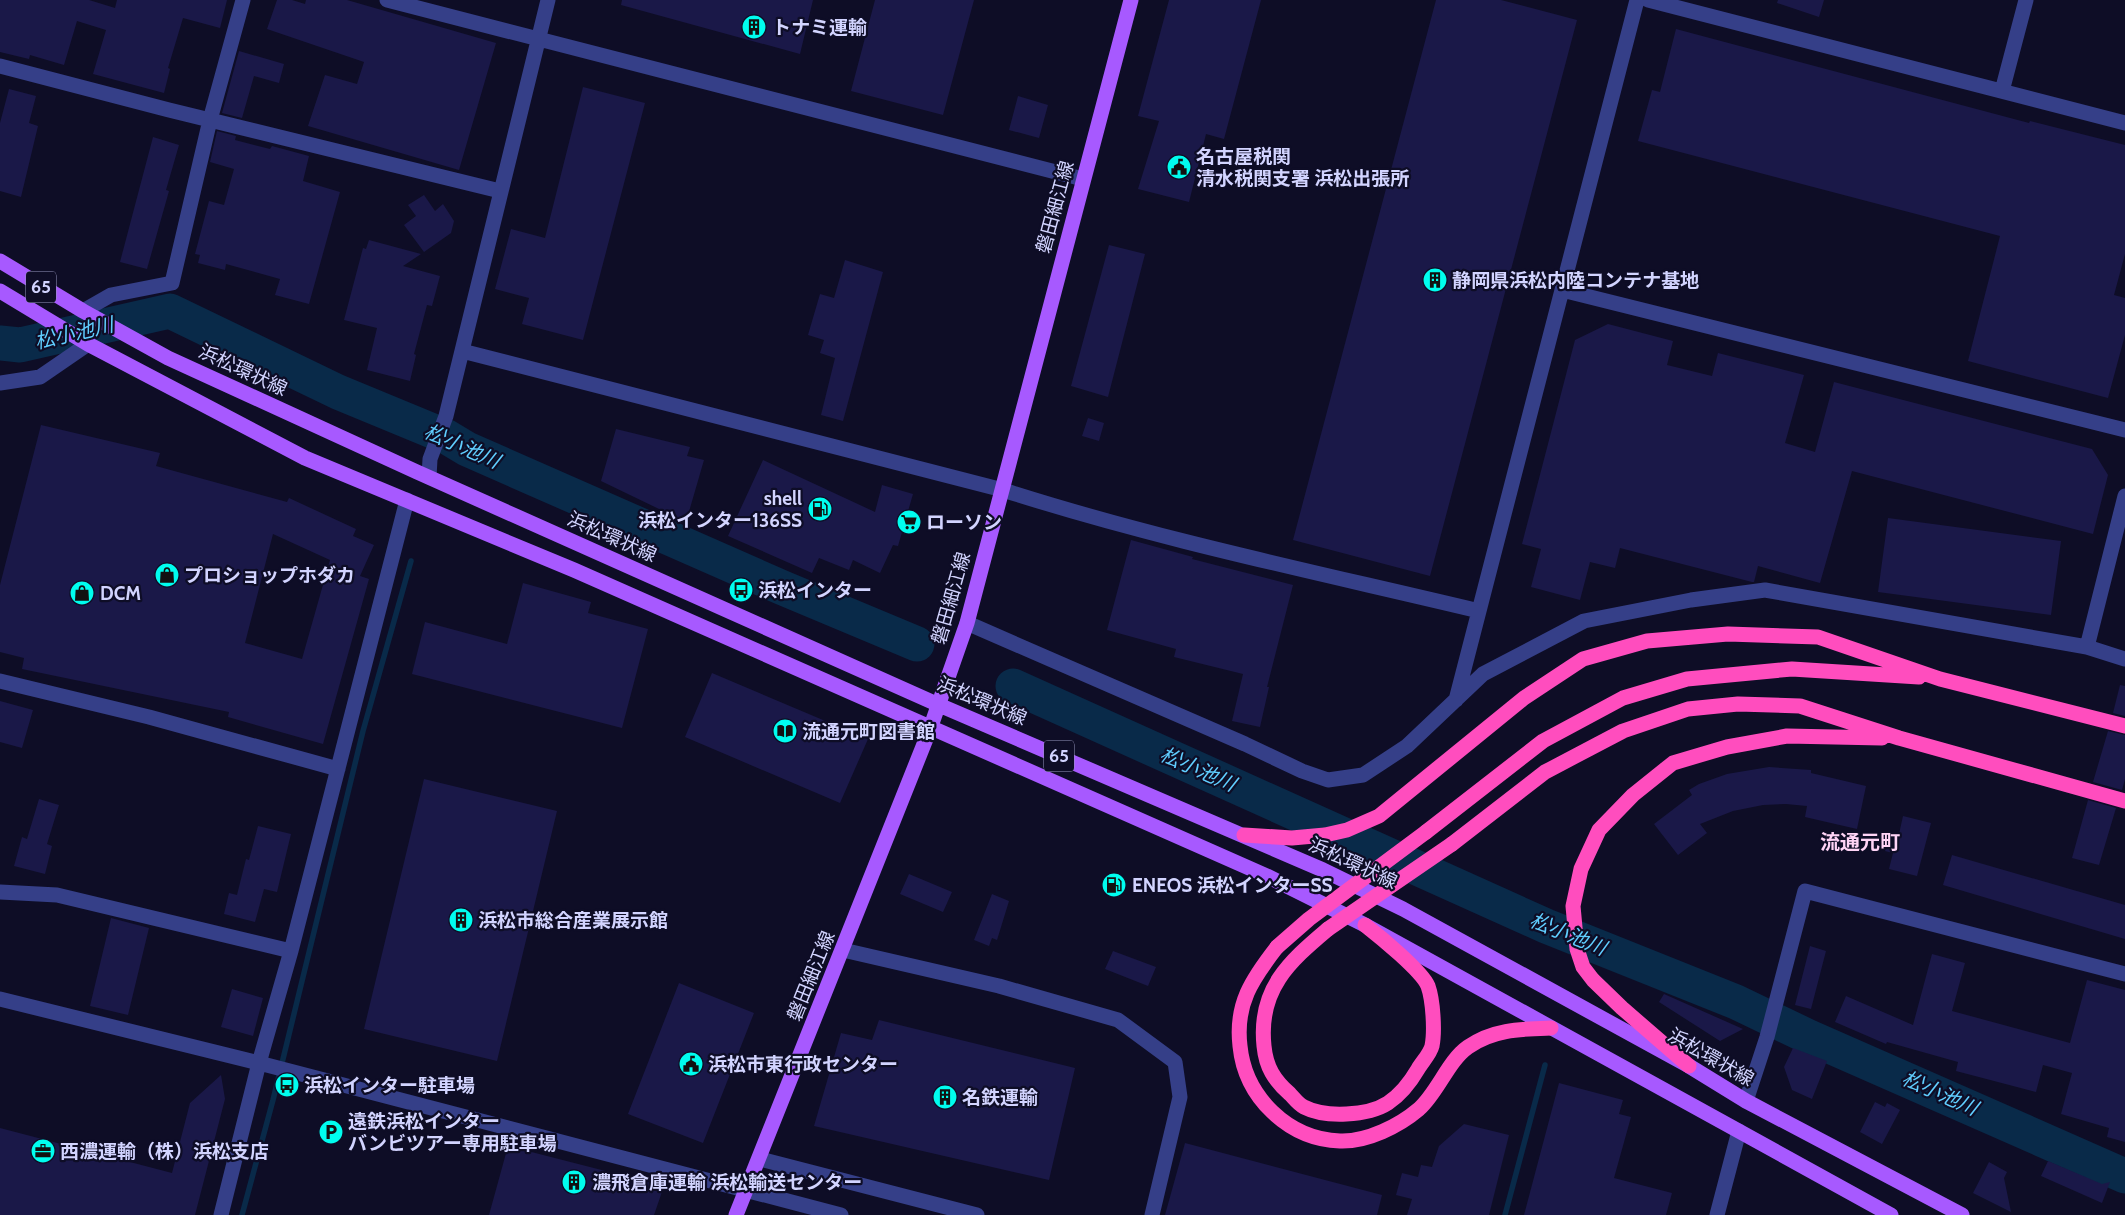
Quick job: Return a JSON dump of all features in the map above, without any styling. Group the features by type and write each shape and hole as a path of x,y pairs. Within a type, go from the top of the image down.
{"highway":[{"path":"1244,835 1292,838 1325,836 1347,830 1379,816 1524,698 1583,659 1647,641 1728,634 1818,637 1940,678 2125,726"},
{"path":"1551,1028 1513,1030 1488,1034 1466,1048 1420,1108 1382,1134 1342,1141 1318,1138 1294,1128 1268,1109 1252,1088 1242,1062 1238,1034 1240,1008 1254,977 1277,947 1309,919 1426,832 1543,741 1623,698 1687,679 1792,669 1940,678"},
{"path":"1365,925 1401,956 1427,984 1432,1015 1432,1047 1411,1080 1388,1103 1364,1113 1346,1114 1303,1107 1275,1080 1265,1059 1262,1035 1265,1009 1273,988 1294,958 1328,929 1452,844 1545,772 1622,731 1688,710 1738,704 1800,706 1899,738 2125,801"},
{"path":"1689,1066 1593,980 1583,967 1577,950 1573,906 1581,869 1599,830 1633,795 1673,763 1727,747 1787,736 1899,738"}],"main road":[{"name":"磐田細江線","path":"736,1215 760,1159 930,729 967,623 1131,0"},
{"name":"浜松環状線","path":"0,261 83,311 168,358 939,705 1244,835 1403,909 1689,1066 1746,1102 1962,1215"},
{"name":"65","path":"0,291 88,344 305,458 582,574 1267,876 1365,925 1891,1215"}],"street":[{"path":"83,311 111,295 172,283 210,120 243,0"},
{"path":"387,0 1083,179"},
{"path":"429,477 430,459 446,416 548,0"},
{"path":"1456,700 1637,0"},
{"path":"1648,0 2125,123"},
{"path":"2002,91 2026,0"},
{"path":"0,66 500,191"},
{"path":"1562,290 2125,430"},
{"path":"0,383 40,377 88,344"},
{"path":"462,351 1003,490 1061,508 1197,544 1479,612"},
{"path":"2086,647 2125,496"},
{"path":"220,1215 266,1065 291,951 407,500"},
{"path":"967,623 1245,744 1302,771 1328,780 1363,775 1407,746 1483,674 1584,621 1691,600 1765,590 2086,647 2125,659"},
{"path":"0,681 149,717 338,769"},
{"path":"1746,1102 1767,1037 1805,891 2125,974"},
{"path":"0,892 57,895 291,951"},
{"path":"843,950 998,986 1118,1020 1175,1062 1180,1097 1152,1215"},
{"path":"0,998 266,1065 841,1215"},
{"path":"1717,1215 1739,1131"},
{"path":"760,1159 977,1215"}],"building":[{"path":"0,0 89,0 115,8 117,0 227,0 220,28 183,18 168,68 170,69 164,93 93,74 106,30 77,21 64,65 30,55 29,59 0,52"},
{"path":"277,0 292,0 305,4 306,0 347,0 496,43 459,170 308,126 325,75 357,84 364,62 267,29"},
{"name":"トナミ運輸","path":"622,0 813,0 800,54 621,5"},
{"path":"875,0 974,0 943,115 851,91"},
{"path":"1169,0 1261,0 1224,139 1206,134 1189,202 1138,189 1159,121 1138,116"},
{"name":"静岡県浜松内陸コンテナ基地","path":"1436,0 1501,0 1577,20 1430,576 1293,540"},
{"path":"1778,0 1824,0 1819,17 1777,3"},
{"path":"1676,29 2029,123 2030,121 2125,145 2125,254 2114,295 2125,298 2125,335 2108,398 1968,361 2000,236 1638,141 1652,90 1660,92"},
{"path":"239,51 284,64 279,83 254,76 242,118 222,113"},
{"path":"583,87 645,103 583,340 522,324 529,298 495,289 511,229 545,238"},
{"path":"9,89 36,96 29,123 38,126 21,197 0,191 0,123"},
{"path":"1018,96 1048,105 1039,138 1009,130"},
{"path":"217,131 236,136 235,140 270,149 272,146 309,156 303,181 340,192 309,304 275,295 280,279 226,264 225,270 198,263 200,255 195,254 209,201 224,205 234,169 210,162"},
{"path":"153,137 179,145 166,190 169,191 147,269 120,262"},
{"path":"424,195 435,211 443,204 454,221 451,233 424,252 404,225 416,216 408,205"},
{"path":"369,240 421,254 403,266 440,276 432,306 427,305 414,354 416,355 410,381 367,370 377,328 344,320 363,248 366,249"},
{"path":"1109,245 1145,254 1108,397 1071,386"},
{"path":"845,260 883,272 843,421 821,415 835,358 820,353 824,340 808,335 820,294 834,298"},
{"path":"1608,324 1673,341 1667,365 1712,376 1718,353 1804,375 1785,443 1815,452 1834,382 2092,449 2108,475 2093,534 1852,471 1820,583 1758,566 1754,582 1752,582 1620,548 1615,568 1590,562 1580,600 1531,587 1541,549 1522,544 1575,340"},
{"path":"1088,418 1104,423 1099,441 1082,436"},
{"path":"41,425 160,453 156,466 287,502 289,498 356,529 353,536 374,545 360,576 369,579 323,744 228,717 229,712 22,669 24,658 0,652 0,585","holes":["273,534 330,560 302,659 245,643"]},
{"path":"616,429 690,447 687,456 704,460 686,522 601,481"},
{"path":"763,460 875,512 882,485 913,494 898,546 893,545 880,573 853,560 849,570 819,558 812,573 728,536"},
{"path":"1888,518 2061,541 2051,615 1878,592"},
{"path":"1131,540 1193,557 1192,559 1293,585 1267,687 1269,687 1260,727 1232,721 1243,674 1174,657 1176,649 1107,630"},
{"path":"523,583 591,602 588,613 648,629 622,728 412,674 425,622 507,644"},
{"path":"712,673 868,739 840,803 685,737"},
{"path":"2120,685 2125,686 2125,716 2113,713"},
{"path":"0,701 33,710 22,748 0,742"},
{"path":"2108,731 2125,735 2125,779 2122,790 2093,782"},
{"path":"1769,767 1811,770 1811,773 1866,786 1857,829 1805,817 1807,806 1786,804 1763,805 1733,811 1700,824 1707,833 1678,855 1654,824 1692,795 1689,790 1699,784 1727,774"},
{"name":"浜松市総合産業展示館","path":"424,779 557,811 497,1061 364,1029"},
{"path":"39,799 59,805 47,844 52,846 45,874 14,866 22,837 27,839"},
{"path":"2088,800 2116,808 2099,865 2072,858"},
{"path":"1903,816 1931,823 1917,876 1889,869 1893,853 1885,851 1890,832 1899,834"},
{"path":"258,826 291,834 277,892 264,889 255,922 224,914 229,893 237,895 246,859 249,860"},
{"path":"1952,855 2125,905 2125,939 1943,885"},
{"path":"909,874 952,892 943,912 900,894"},
{"path":"992,894 1009,901 997,940 992,938 989,946 974,940"},
{"path":"111,918 149,928 128,1015 90,1006"},
{"path":"1810,946 1826,951 1811,1009 1795,1005"},
{"path":"1113,951 1156,967 1148,986 1105,969"},
{"path":"1932,954 1965,963 1952,1011 2070,1043 2087,980 2125,990 2125,1142 2107,1137 2109,1128 2061,1114 2072,1073 2043,1065 2036,1092 1956,1071 1958,1062 1887,1042 1886,1044 1835,1022 1846,996 1913,1025"},
{"name":"浜松市東行政センター","path":"679,983 754,1013 703,1143 628,1114"},
{"path":"232,989 263,998 253,1036 221,1027"},
{"path":"1664,994 1743,1029 1720,1041 1659,1002"},
{"name":"名鉄運輸","path":"879,1020 1075,1068 1049,1180 814,1126 841,1033 872,1040"},
{"path":"1793,1048 1827,1061 1812,1099 1792,1090 1784,1067"},
{"name":"西濃運輸（株）浜松支店","path":"221,1075 225,1099 195,1215 0,1215 0,1128 172,1173 190,1103"},
{"path":"1559,1083 1623,1100 1619,1114 1631,1117 1614,1178 1672,1193 1666,1215 1524,1215"},
{"path":"1875,1102 1885,1107 1887,1103 1900,1110 1882,1144 1860,1132"},
{"path":"1464,1124 1509,1135 1489,1215 1407,1215 1412,1199 1396,1195 1402,1173 1418,1177 1421,1165 1432,1167 1439,1146"},
{"path":"1185,1143 1382,1195 1377,1215 1165,1215"},
{"name":"濃飛倉庫運輸 浜松輸送センター","path":"508,1146 664,1186 654,1215 489,1215"},
{"path":"2048,1161 2102,1184 2110,1182 2102,1203 2041,1176"},
{"path":"1989,1162 2007,1172 2004,1178 2011,1212 1973,1193"}],"waterway":[{"name":"松小池川","path":"0,343 20,345 170,311 338,392 447,437 467,449 783,588 917,644"},
{"path":"242,1215 273,1100 363,731 411,561"},
{"name":"松小池川","path":"1013,686 1546,926 1736,1002 1809,1037 2125,1176"},
{"path":"1505,1215 1545,1065"}],"place":[{"name":"トナミ運輸","path":"754,27"},
{"name":"名古屋税関 清水税関支署 浜松出張所","path":"1179,167"},
{"name":"静岡県浜松内陸コンテナ基地","path":"1435,280"},
{"name":"shell 浜松インター136SS","path":"820,509"},
{"name":"ローソン","path":"909,522"},
{"name":"プロショップホダカ","path":"167,575"},
{"name":"浜松インター","path":"741,590"},
{"name":"DCM","path":"82,593"},
{"name":"流通元町図書館","path":"785,731"},
{"name":"ENEOS 浜松インターSS","path":"1114,885"},
{"name":"浜松市総合産業展示館","path":"461,920"},
{"name":"浜松市東行政センター","path":"691,1064"},
{"name":"浜松インター駐車場","path":"287,1085"},
{"name":"名鉄運輸","path":"945,1097"},
{"name":"遠鉄浜松インター バンビツアー専用駐車場","path":"331,1132"},
{"name":"西濃運輸（株）浜松支店","path":"43,1151"},
{"name":"濃飛倉庫運輸 浜松輸送センター","path":"574,1182"}],"district":[{"name":"流通元町","path":"1860,842"}]}
